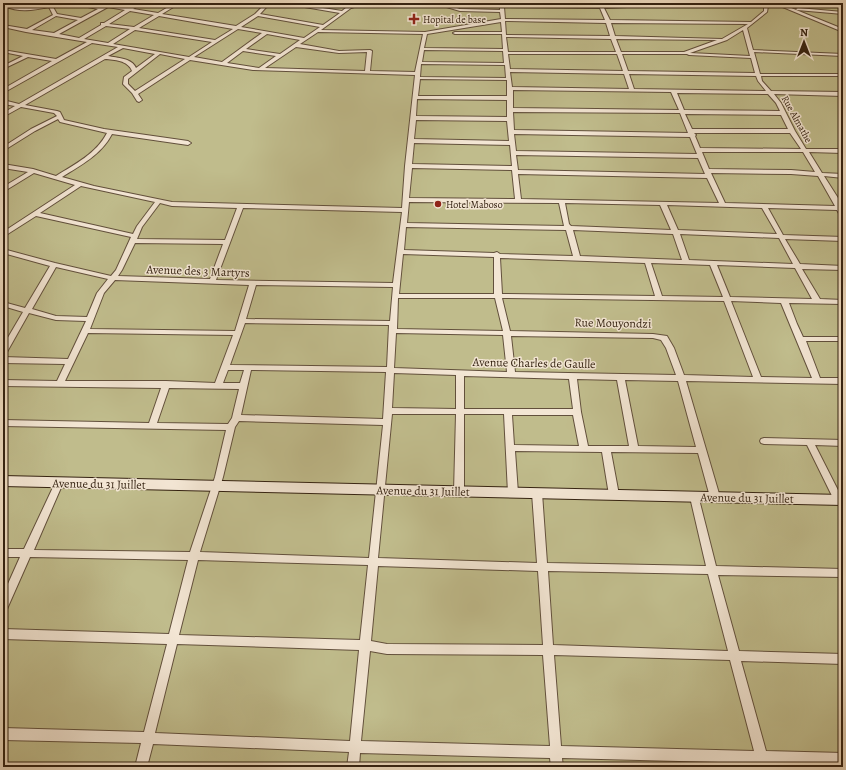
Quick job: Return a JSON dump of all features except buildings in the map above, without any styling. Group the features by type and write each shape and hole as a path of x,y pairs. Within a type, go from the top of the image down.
{"street":[{"path":"8,3 6,5 11,8"},
{"path":"70,3 128,10 303,40"},
{"path":"54,35 112,3"},
{"path":"80,39 141,3"},
{"path":"109,44 178,3"},
{"path":"135,93 156,81 188,57 257,15 268,3"},
{"path":"283,3 343,12"},
{"path":"260,69 355,3"},
{"path":"350,7 366,3"},
{"path":"434,3 460,10 503,7 601,5 658,6 696,3"},
{"path":"684,53 725,39 745,28 766,11 766,6 763,3"},
{"path":"775,3 843,31"},
{"path":"3,11 11,8 27,8 54,4"},
{"path":"54,4 51,9 55,15"},
{"path":"601,5 632,90"},
{"path":"503,7 505,51 510,88 511,132 518,200"},
{"path":"786,7 843,13"},
{"path":"26,31 55,15 83,20"},
{"path":"257,15 323,26"},
{"path":"425,33 504,20 752,23"},
{"path":"104,24 214,41"},
{"path":"3,26 222,64 260,69 367,72 418,76 508,79"},
{"name":"Rue Almathe","path":"745,28 760,81 772,93 792,132 841,208 843,216"},
{"path":"315,31 725,39"},
{"path":"353,767 387,422 395,296 414,118 414,97 425,33"},
{"path":"222,64 266,34"},
{"path":"3,91 92,41"},
{"path":"294,45 339,52 370,51 367,72"},
{"path":"3,115 123,46"},
{"path":"422,49 618,54 684,53 843,55"},
{"path":"242,50 279,55"},
{"path":"3,51 58,61"},
{"path":"139,100 135,93 127,86 125,81 127,76 159,53"},
{"path":"3,68 28,55"},
{"path":"104,57 125,61 132,66 134,70"},
{"path":"419,63 507,64"},
{"path":"508,70 758,76 843,75"},
{"path":"510,88 843,94"},
{"path":"673,90 699,153 723,205"},
{"path":"414,97 510,98"},
{"path":"3,102 55,112 58,113 62,121 68,123 110,132 188,143"},
{"path":"510,110 783,114"},
{"path":"3,149 33,130 59,117"},
{"path":"414,118 510,119"},
{"path":"58,177 90,157 101,148 106,143 110,132"},
{"path":"511,132 792,132"},
{"path":"411,141 513,143"},
{"path":"513,153 843,151"},
{"path":"3,166 33,171 80,184 158,202 183,205 405,210"},
{"path":"408,166 515,170 708,173 791,172 843,176"},
{"path":"3,190 33,171"},
{"path":"3,235 80,184"},
{"path":"406,200 518,200 841,208"},
{"path":"562,201 566,224 569,228 577,257"},
{"path":"60,383 71,362 101,293 119,270 139,227 158,202"},
{"path":"663,204 676,233 686,262"},
{"path":"212,282 241,206"},
{"path":"764,206 799,266 817,301"},
{"path":"36,214 134,239 227,242"},
{"path":"403,225 569,228 843,239"},
{"name":"Avenue des 3 Martyrs","path":"3,251 54,265 112,278 212,282 396,285"},
{"path":"400,252 497,254 843,268"},
{"path":"497,254 498,295 507,333 511,375"},
{"path":"647,260 660,299"},
{"path":"713,263 728,298 758,379"},
{"path":"3,352 54,265"},
{"path":"218,384 236,332 242,321 253,283"},
{"path":"395,296 498,295 660,299 728,298 843,302"},
{"path":"784,300 817,380"},
{"path":"3,304 56,318 90,319"},
{"name":"Rue Mouyondzi","path":"242,321 507,333 662,337 668,342 681,378 715,498"},
{"path":"85,331 236,332"},
{"path":"801,339 843,339"},
{"path":"3,360 71,362"},
{"name":"Avenue Charles de Gaulle","path":"225,367 391,370 511,375 843,381"},
{"path":"140,767 194,556 216,487 231,427 236,418 248,368"},
{"path":"458,492 460,373"},
{"path":"573,376 577,412 584,449"},
{"path":"621,376 634,449"},
{"path":"3,383 218,384 244,386"},
{"path":"152,425 166,384"},
{"path":"388,411 460,410 577,412"},
{"path":"508,412 513,493"},
{"path":"236,418 387,422"},
{"path":"3,423 231,427"},
{"path":"764,441 843,444"},
{"path":"810,443 841,500"},
{"path":"510,448 701,450"},
{"path":"606,450 614,495"},
{"name":"Avenue du 31 Juillet","path":"3,481 841,500"},
{"path":"3,606 59,483"},
{"path":"537,493 557,767"},
{"path":"695,497 712,570 762,762"},
{"path":"3,553 194,556 542,567 843,573"},
{"path":"3,634 365,645 387,649 549,650 843,659"},
{"path":"3,734 147,738 356,747 556,752 762,762 843,760"}],"shaded area":[{"path":"3,3 843,3 843,767 3,767"}],"place":[{"name":"Hopital de base","path":"414,19"},
{"name":"Hotel Maboso","path":"438,204"}]}
